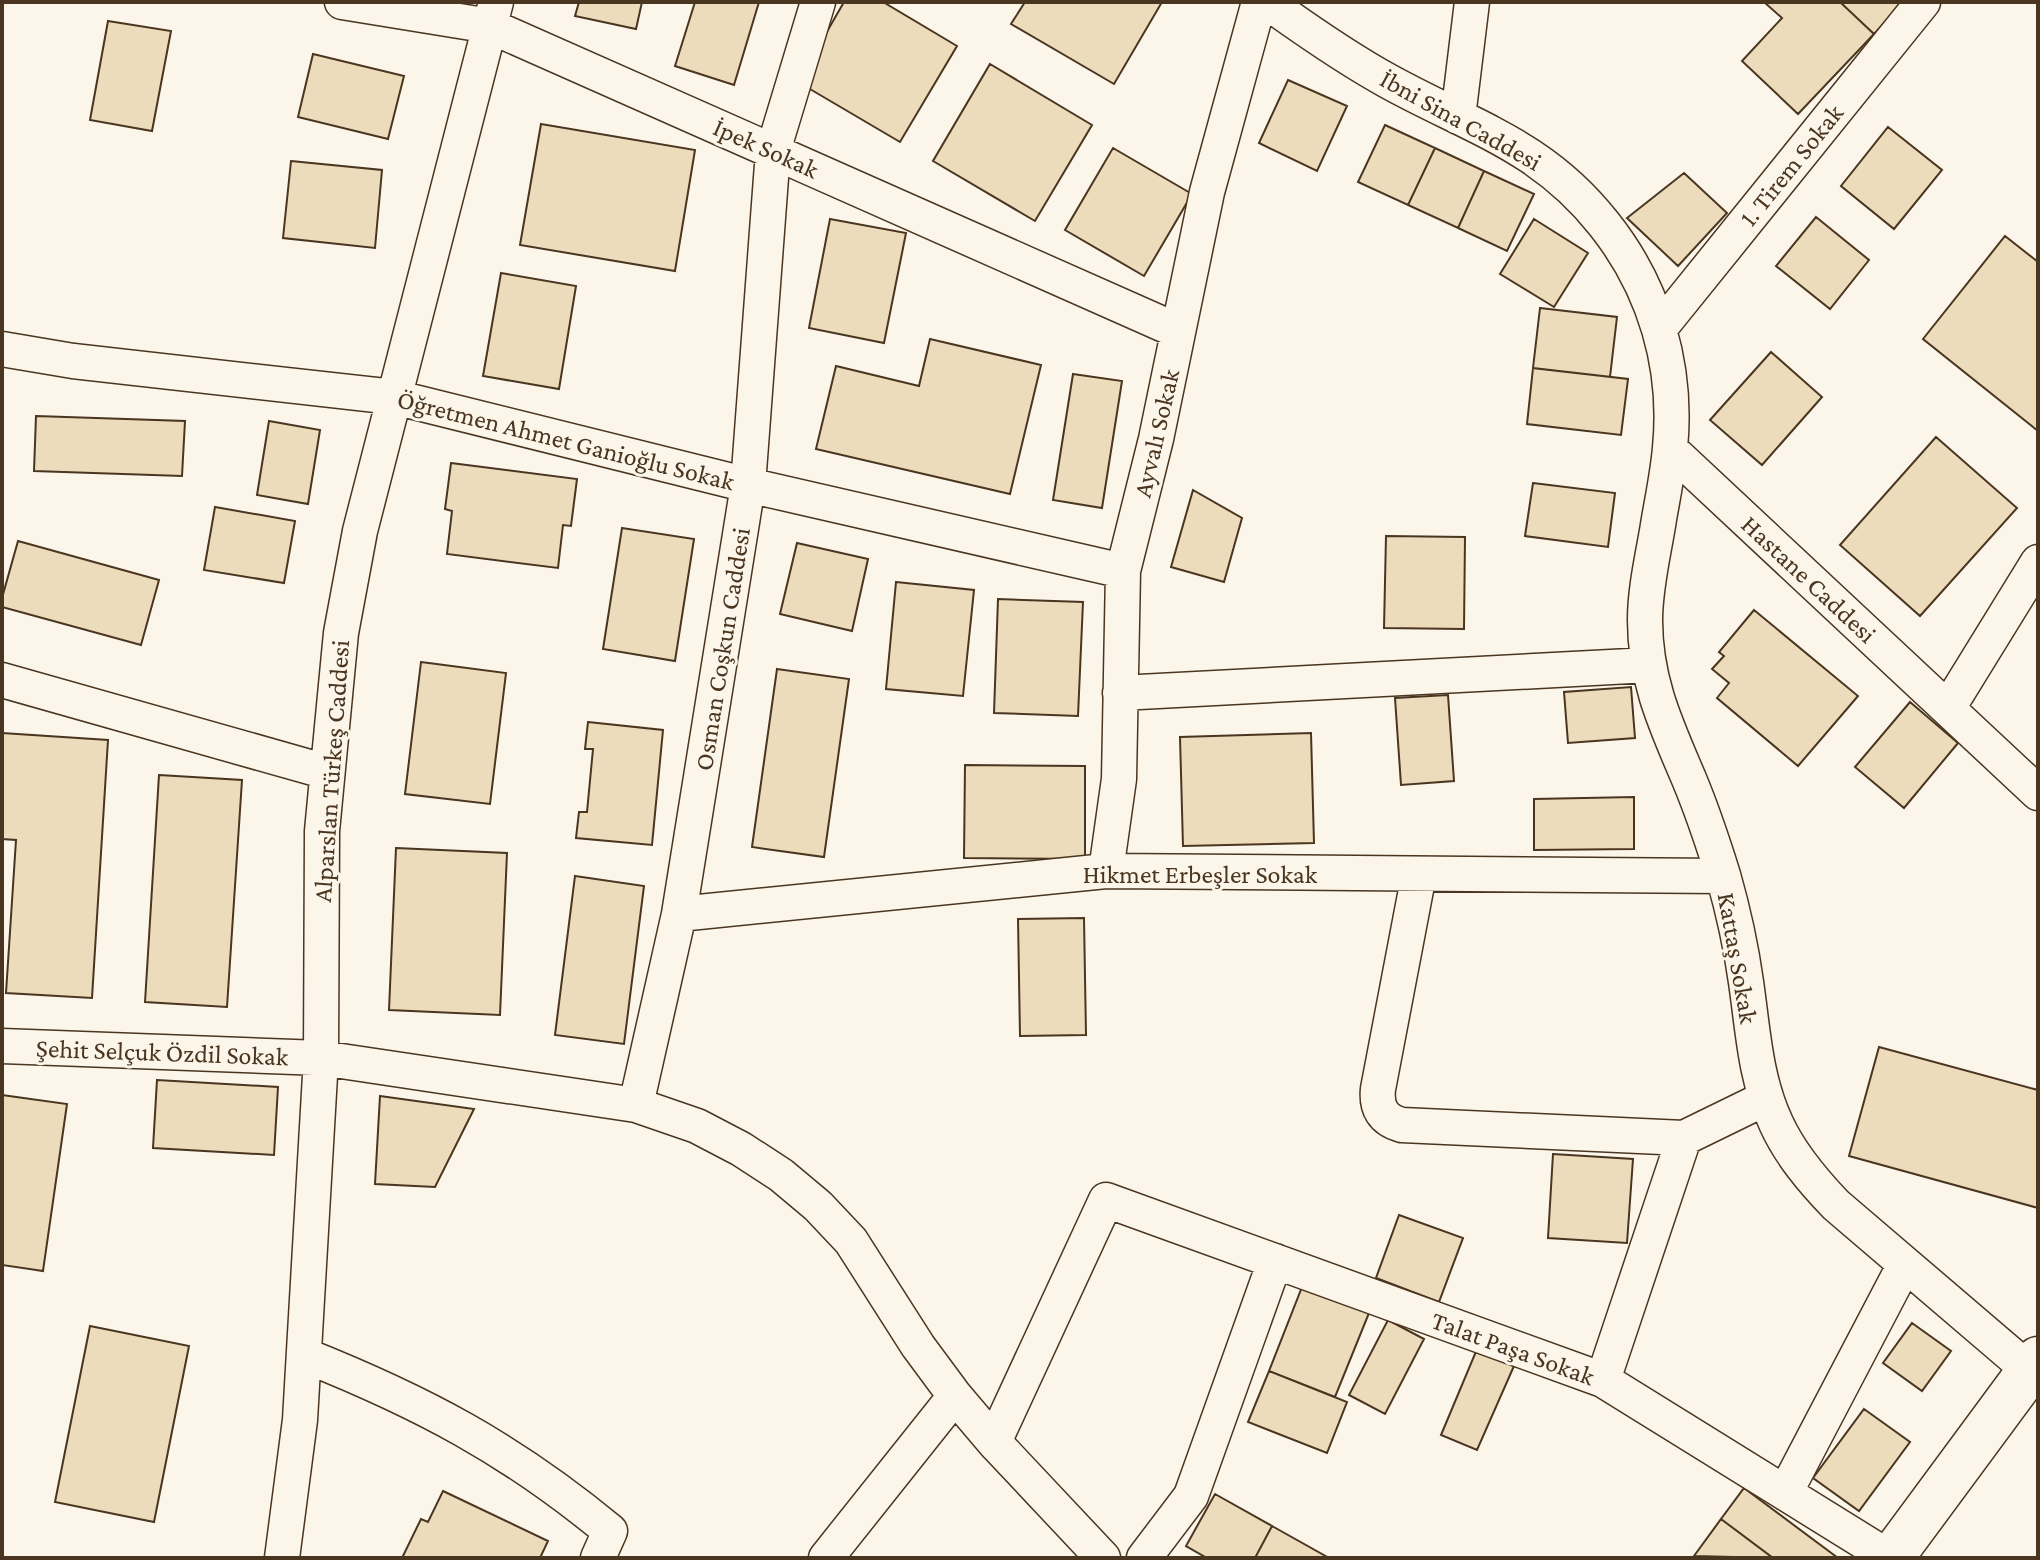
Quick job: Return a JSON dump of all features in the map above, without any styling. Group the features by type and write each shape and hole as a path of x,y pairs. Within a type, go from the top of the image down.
{"main road":[{"path":"1891,1558 2034,1364"}],"street":[{"name":"İpek Sokak","path":"342,2 493,14 773,151 1178,331"},
{"name":"Osman Coşkun Caddesi","path":"636,1105 679,914 748,485 773,151 818,2"},
{"name":"Ayvalı Sokak","path":"1106,871 1119,779 1123,571 1156,439 1207,192 1259,2"},
{"name":"İbni Sina Caddesi","path":"1267,2 1323,42 1389,82 1522,149 1578,194 1627,255 1660,328 1669,368 1672,409 1670,449"},
{"path":"1458,117 1472,2"},
{"name":"1. Tirem Sokak","path":"1660,328 1923,2"},
{"name":"Alparslan Türkeş Caddesi","path":"282,1558 300,1420 321,1058 322,831 344,618 360,531 493,14"},
{"name":"Öğretmen Ahmet Ganioğlu Sokak","path":"2,349 73,361 394,397 748,485 1123,571"},
{"name":"Kattaş Sokak","path":"1670,449 1645,619 1649,665 1666,730 1694,793 1723,876 1737,931 1756,1059 1776,1124 1793,1153 1836,1205 1905,1264 2034,1364"},
{"name":"Hastane Caddesi","path":"1670,449 2038,793"},
{"path":"1948,708 2038,562"},
{"path":"1120,693 1649,665"},
{"path":"2,680 327,772"},
{"name":"Hikmet Erbeşler Sokak","path":"679,914 1106,871 1723,876"},
{"path":"1419,874 1378,1089 1377,1101 1387,1119 1402,1125 1684,1138 1766,1098"},
{"name":"Şehit Selçuk Özdil Sokak","path":"2,1046 321,1058 636,1105 697,1126 781,1175 818,1206 851,1241 918,1346 955,1396 1103,1558"},
{"path":"1603,1380 1684,1138"},
{"name":"Talat Paşa Sokak","path":"994,1442 1106,1200 1603,1380 1891,1558"},
{"path":"1144,1558 1191,1496 1275,1261"},
{"path":"1785,1493 1905,1264"},
{"path":"304,1355 370,1381 435,1412 566,1494 610,1531 598,1558"},
{"path":"826,1558 955,1396"}],"building":[{"path":"579,2 642,2 636,29 575,16"},
{"path":"695,2 759,2 734,85 675,66"},
{"path":"844,2 883,2 957,46 900,142 798,82"},
{"path":"1025,2 1162,2 1114,84 1011,24"},
{"path":"1764,2 1840,2 1874,34 1798,114 1742,61 1782,18"},
{"path":"1840,2 1904,2 1874,34"},
{"path":"108,21 171,31 152,131 90,120"},
{"path":"313,54 404,76 388,139 298,117"},
{"path":"990,64 1092,125 1035,221 933,161"},
{"path":"1288,80 1347,106 1317,171 1259,143"},
{"path":"541,124 695,150 675,271 520,245"},
{"path":"1385,125 1435,148 1408,205 1358,182"},
{"path":"1888,127 1942,170 1894,229 1841,186"},
{"path":"1113,148 1192,194 1144,276 1065,230"},
{"path":"1435,148 1484,171 1458,228 1408,205"},
{"path":"291,161 382,170 375,248 283,238"},
{"path":"1484,171 1534,194 1507,251 1458,228"},
{"path":"1684,173 1727,213 1678,266 1627,218"},
{"path":"1816,217 1869,260 1830,309 1776,266"},
{"path":"830,219 906,233 884,343 809,328"},
{"path":"1534,219 1588,253 1554,307 1500,274"},
{"path":"2005,236 2038,262 2038,431 1923,339"},
{"path":"501,273 576,286 559,389 483,376"},
{"path":"1540,308 1617,317 1610,377 1533,368"},
{"path":"930,339 1041,365 1010,494 816,449 836,366 919,386"},
{"path":"1771,352 1822,397 1762,465 1710,420"},
{"path":"1533,368 1628,379 1621,435 1527,424"},
{"path":"1073,374 1122,381 1102,508 1053,500"},
{"path":"36,416 185,421 182,476 34,471"},
{"path":"269,421 320,430 308,504 257,495"},
{"path":"1936,437 2017,508 1920,616 1840,545"},
{"path":"451,463 577,479 571,526 563,525 558,568 447,554 452,511 445,509"},
{"path":"1533,483 1615,493 1608,547 1525,536"},
{"path":"1193,490 1242,518 1224,582 1171,567"},
{"path":"215,507 295,521 284,583 204,570"},
{"path":"622,528 694,539 675,661 603,649"},
{"path":"1386,536 1465,537 1464,629 1384,628"},
{"path":"18,541 159,580 141,645 2,607"},
{"path":"797,543 868,559 852,631 780,614"},
{"path":"896,582 974,590 963,696 886,689"},
{"path":"998,599 1083,602 1078,716 994,713"},
{"path":"1754,610 1858,696 1798,766 1717,698 1729,683 1712,669 1724,656 1719,652"},
{"path":"421,662 506,673 490,804 405,794"},
{"path":"777,669 849,679 824,857 752,847"},
{"path":"1631,687 1635,738 1568,743 1564,692"},
{"path":"1448,695 1454,781 1401,785 1395,698"},
{"path":"1910,702 1958,743 1904,808 1855,767"},
{"path":"588,722 663,730 652,845 576,838 579,812 587,812 593,749 585,749"},
{"path":"2,733 108,740 92,998 6,993 16,840 2,839"},
{"path":"1311,733 1314,843 1183,846 1180,737"},
{"path":"965,765 1085,766 1085,859 964,858"},
{"path":"159,775 242,780 227,1007 145,1002"},
{"path":"1634,797 1634,849 1534,850 1534,799"},
{"path":"396,848 507,853 500,1015 389,1010"},
{"path":"575,876 644,886 624,1044 555,1035"},
{"path":"1084,918 1086,1035 1020,1036 1018,919"},
{"path":"1879,1047 2038,1090 2038,1208 1849,1156"},
{"path":"157,1080 278,1087 274,1155 153,1148"},
{"path":"2,1095 67,1104 43,1271 2,1265"},
{"path":"380,1096 474,1109 435,1187 375,1184"},
{"path":"1553,1154 1633,1159 1627,1243 1548,1238"},
{"path":"1399,1215 1463,1238 1439,1302 1376,1278"},
{"path":"1302,1287 1369,1313 1335,1397 1269,1371"},
{"path":"1388,1320 1424,1339 1385,1414 1349,1395"},
{"path":"1912,1323 1951,1351 1922,1391 1883,1363"},
{"path":"90,1326 189,1346 154,1522 55,1502"},
{"path":"1477,1349 1514,1366 1477,1450 1441,1435"},
{"path":"1269,1371 1347,1402 1327,1453 1248,1422"},
{"path":"1864,1409 1910,1442 1859,1511 1813,1478"},
{"path":"1744,1488 1838,1558 1773,1558 1721,1519"},
{"path":"443,1491 548,1541 540,1558 402,1558 421,1519 428,1522"},
{"path":"1215,1494 1272,1526 1255,1558 1207,1558 1186,1546"},
{"path":"1721,1519 1773,1558 1694,1556"},
{"path":"1272,1526 1329,1558 1255,1558"}]}
